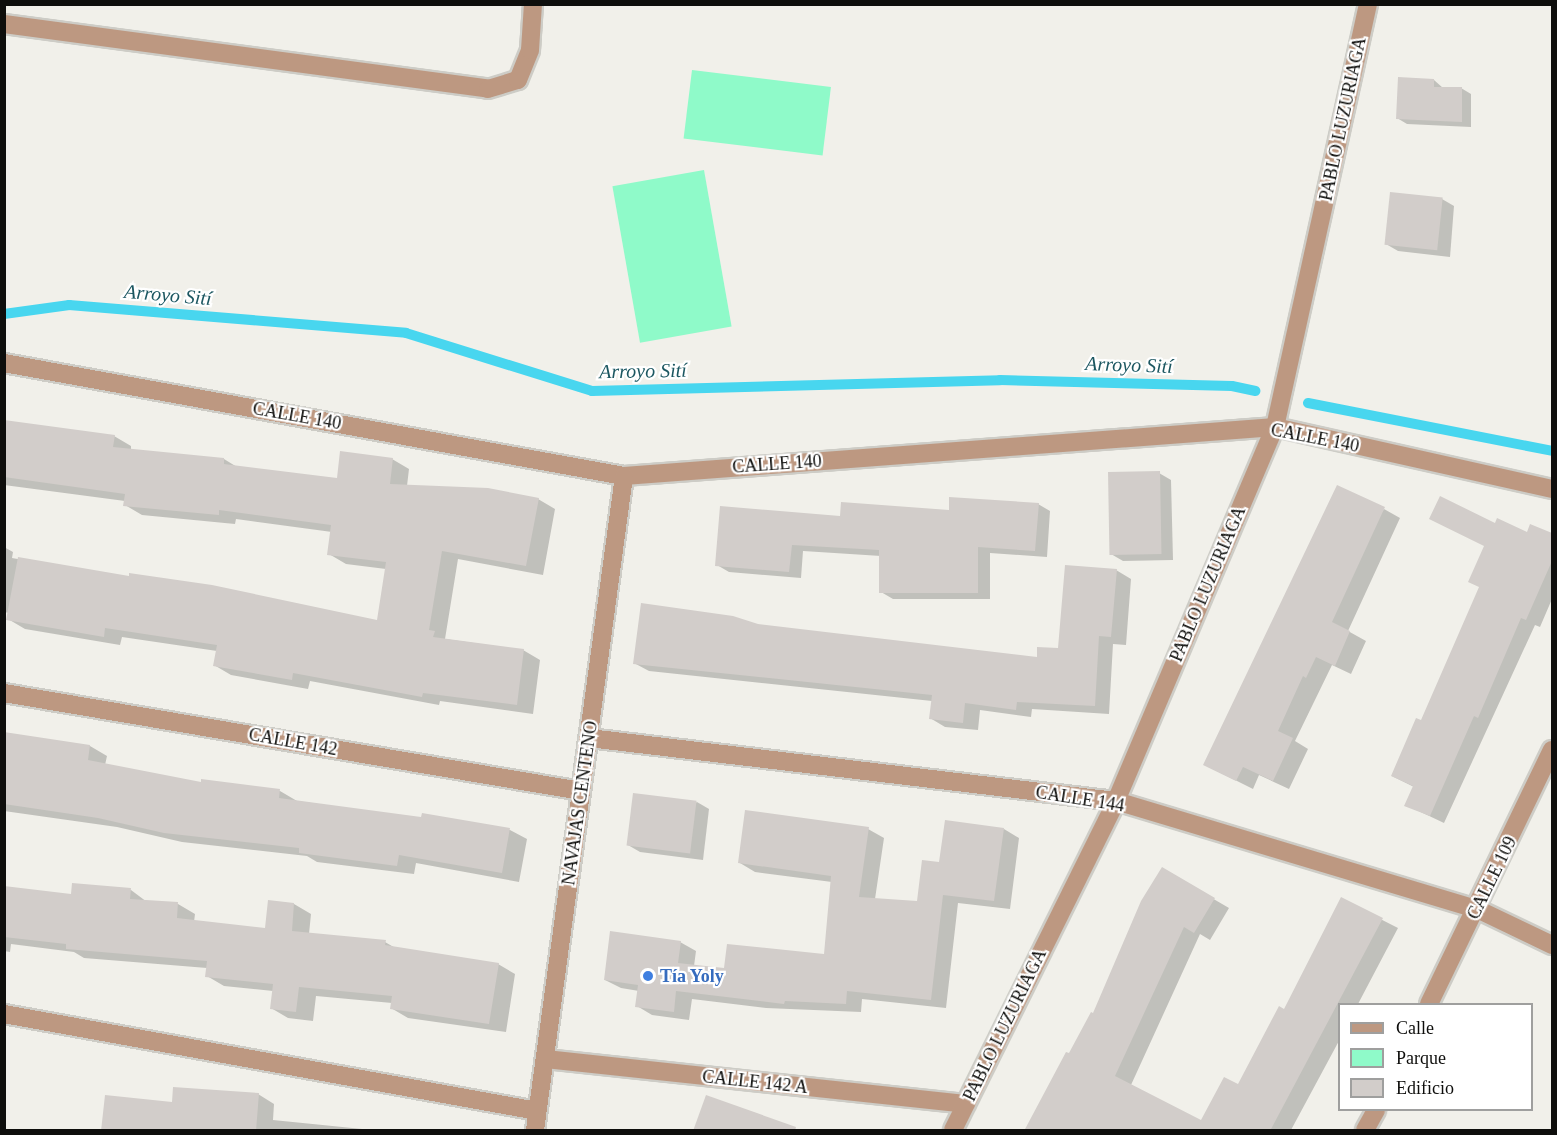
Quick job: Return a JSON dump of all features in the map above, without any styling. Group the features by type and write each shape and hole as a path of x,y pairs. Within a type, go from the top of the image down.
{"street":[{"path":"4,24 488,89 518,80 530,50 533,4"},
{"name":"PABLO LUZURIAGA","path":"953,1131 1116,801 1275,427 1368,4"},
{"name":"CALLE 140","path":"4,363 624,476 1275,427 1552,489"},
{"name":"NAVAJAS CENTENO","path":"535,1131 624,476"},
{"name":"CALLE 142","path":"4,693 581,791"},
{"name":"CALLE 144","path":"589,738 1116,801 1477,909 1552,945"},
{"name":"CALLE 109","path":"1430,1003 1552,750"},
{"path":"4,1014 537,1111"},
{"name":"CALLE 142 A","path":"545,1059 966,1104"},
{"path":"1365,1131 1375,1111"}],"green space":[{"path":"692,70 831,87 823,156 684,138"},
{"path":"704,170 732,327 640,343 612,186"}],"building":[{"path":"1398,77 1434,79 1434,87 1462,87 1462,122 1396,119"},
{"path":"1390,192 1443,198 1437,250 1384,245"},
{"path":"4,420 115,435 113,447 224,458 224,464 337,478 340,451 393,458 390,484 488,488 539,498 526,566 442,551 429,630 435,631 433,637 524,649 517,705 423,693 422,697 293,673 292,680 213,666 217,645 105,628 104,637 6,620 18,557 129,576 129,573 212,585 377,620 386,562 327,555 331,525 219,510 219,515 123,506 125,494 4,477"},
{"path":"1160,471 1161,554 1109,555 1108,472"},
{"path":"1337,485 1385,507 1332,622 1350,631 1335,666 1316,657 1306,678 1303,676 1278,731 1293,738 1273,781 1243,767 1236,781 1203,765"},
{"path":"1440,496 1495,523 1497,518 1527,532 1530,524 1552,533 1552,561 1526,620 1521,618 1478,718 1474,716 1430,816 1404,806 1413,786 1391,776 1416,718 1421,720 1479,587 1468,582 1484,546 1429,519"},
{"path":"949,497 1039,503 1035,551 978,547 978,593 879,593 879,550 792,545 789,572 715,566 720,506 840,516 841,502 949,510"},
{"path":"1065,565 1117,569 1111,637 1099,636 1095,706 1017,702 1016,710 965,703 963,723 929,719 932,695 633,664 641,603 733,616 758,624 1037,657 1037,647 1058,648"},
{"path":"4,732 90,745 88,760 201,782 201,779 280,789 279,798 421,817 422,813 510,828 502,873 399,855 397,866 299,853 299,848 164,833 98,818 4,804"},
{"path":"633,793 697,801 690,853 627,846"},
{"path":"745,810 869,827 859,897 917,901 922,860 939,862 945,820 1004,828 994,901 943,895 931,1000 847,991 846,1004 785,1001 784,1004 676,991 674,1012 635,1007 638,985 604,980 610,931 681,941 678,963 724,968 727,944 824,954 831,876 738,863"},
{"path":"1162,867 1215,898 1194,933 1184,927 1115,1076 1201,1120 1224,1077 1238,1084 1279,1006 1284,1009 1341,897 1383,918 1270,1131 1024,1131 1066,1052 1069,1053 1091,1012 1093,1013 1141,901"},
{"path":"72,883 131,888 130,899 178,902 177,918 265,928 268,900 294,903 292,931 386,940 385,945 499,963 489,1024 390,1009 392,996 299,987 296,1012 270,1009 273,984 205,977 207,961 66,949 66,944 4,937 4,886 71,894"},
{"path":"173,1087 259,1093 256,1131 101,1131 105,1095 172,1102"},
{"path":"706,1095 796,1127 795,1131 693,1131"}],"waterway":[{"name":"Arroyo Sití","path":"4,314 69,305 406,333 592,391 1000,380 1232,386 1255,391"},
{"name":"Arroyo Sití","path":"1308,403 1552,451"}],"place":[{"name":"Tía Yoly","path":"648,976"}]}
